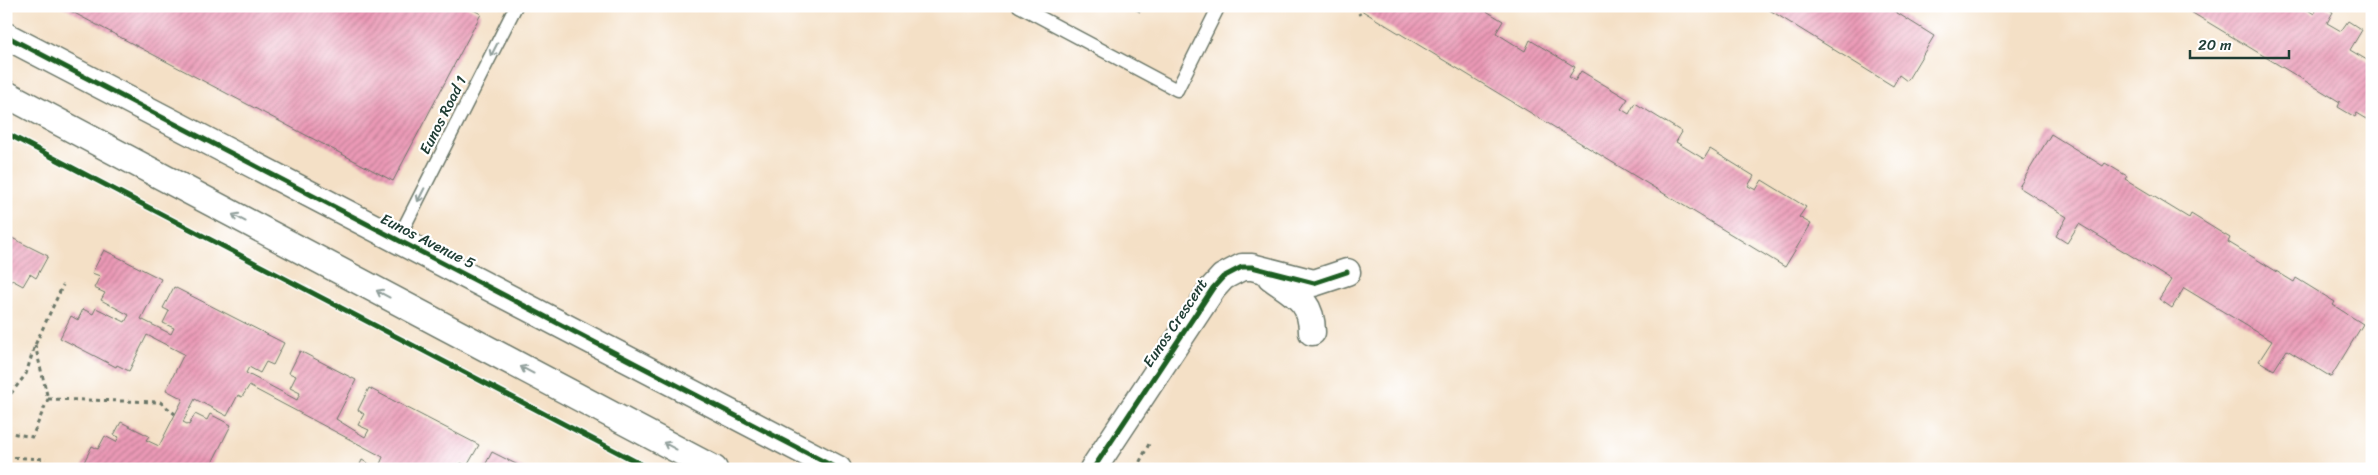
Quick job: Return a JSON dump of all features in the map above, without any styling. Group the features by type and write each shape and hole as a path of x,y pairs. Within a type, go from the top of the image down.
{"street":[{"name":"Eunos Avenue 5","path":"6,36 838,469"},
{"path":"6,94 714,469"},
{"name":"Eunos Crescent","path":"1093,469 1213,288 1233,270 1252,267 1314,283 1347,272"},
{"path":"1262,270 1305,304 1312,317 1312,332"}],"lane":[{"name":"Eunos Road 1","path":"398,239 516,6"},
{"path":"1019,6 1177,90 1219,6"}],"path":[{"path":"1355,6 1360,15"},
{"path":"6,400 26,374 36,345 63,285"},
{"path":"6,432 32,436 48,400 36,345"},
{"path":"48,400 160,402 175,414"},
{"path":"1136,469 1154,434"},
{"path":"6,457 46,459"}],"building":[{"path":"61,6 466,6 481,14 393,181"},
{"path":"1129,6 1143,6 1140,12"},
{"path":"1364,6 1478,6 1503,21 1496,33 1525,51 1530,40 1575,67 1569,77 1575,81 1581,71 1628,99 1621,109 1629,114 1635,103 1682,132 1676,142 1704,159 1710,149 1754,176 1748,186 1756,190 1762,180 1806,207 1799,217 1811,224 1785,267 1361,10"},
{"path":"1763,6 1886,6 1934,36 1907,81 1899,75 1893,86"},
{"path":"2181,6 2302,6 2314,14 2319,6 2324,6 2333,12 2327,23 2341,31 2348,21 2362,30 2350,50 2372,63 2372,122 2357,113 2355,117 2338,107 2340,102"},
{"path":"2051,134 2103,166 2105,163 2127,176 2125,179 2189,218 2191,214 2230,238 2228,242 2294,282 2296,278 2335,302 2333,305 2363,324 2331,377 2287,350 2274,370 2259,361 2272,341 2184,288 2172,308 2159,299 2171,280 2079,224 2067,243 2056,236 2067,217 2019,187"},
{"path":"6,235 48,256 36,278 30,274 23,286 12,280 6,287"},
{"path":"104,250 161,279 141,319 171,334 174,328 163,323 169,311 163,308 174,287 284,343 273,365 266,362 260,373 249,367 246,373 297,400 300,393 290,388 296,376 289,373 300,351 356,380 336,419 365,437 369,430 358,425 364,414 358,410 369,388 479,445 467,466 461,463 458,469 378,469 383,457 249,386 242,397 238,395 227,416 195,399 183,422 189,425 195,414 207,420 210,414 231,425 209,469 87,469 82,466 92,446 98,449 105,436 116,442 119,437 114,435 121,422 149,436 146,440 159,446 183,399 166,390 184,354 147,335 129,371 117,365 116,367 60,338 71,316 78,320 83,309 93,314 96,308 125,322 129,315 101,300 105,293 94,288 100,276 92,273"},
{"path":"6,304 11,307 6,316"},
{"path":"492,452 526,469 483,469"},
{"path":"362,460 378,469 358,469"}],"cycle path":[{"path":"6,36 838,469"},
{"path":"6,133 650,469"},
{"path":"1093,469 1213,288 1223,277 1242,267 1252,267 1314,283 1347,272"}]}
